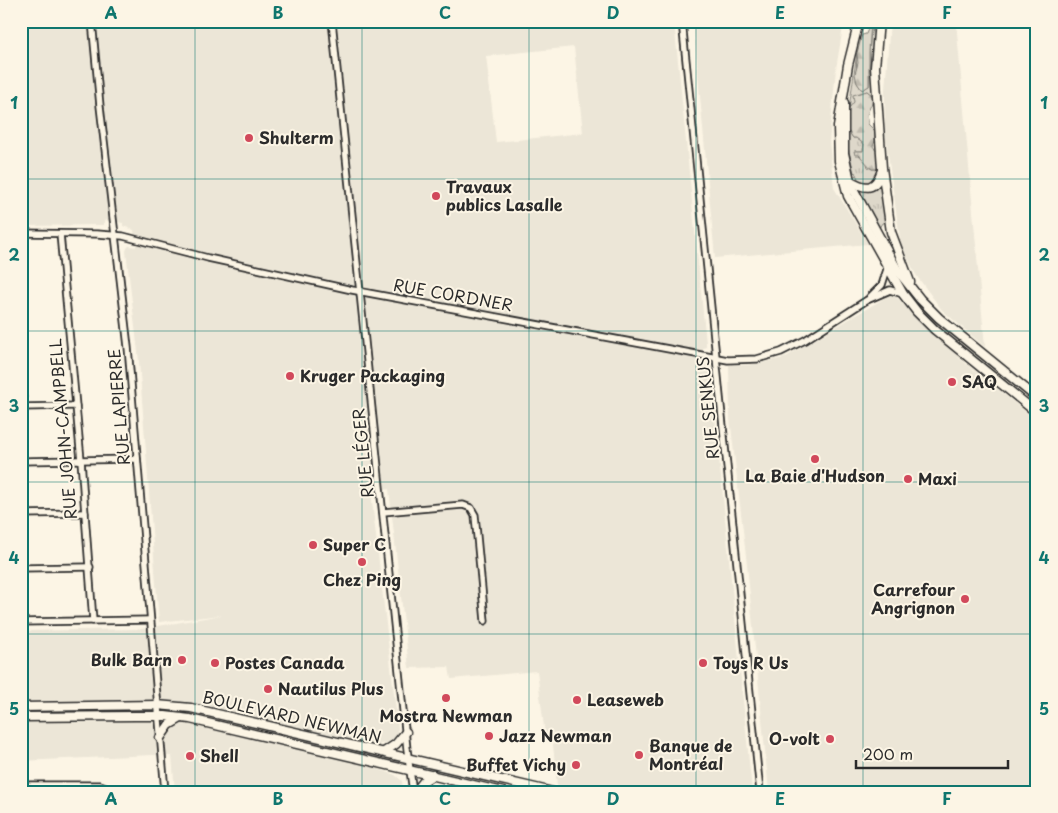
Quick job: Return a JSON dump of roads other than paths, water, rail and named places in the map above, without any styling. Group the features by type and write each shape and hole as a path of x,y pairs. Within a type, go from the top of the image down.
{"main road":[{"path":"859,21 850,54 839,116 838,140 841,176 848,196 903,294 917,312 935,330 1037,413"},
{"path":"880,21 876,67 882,168 891,232 913,290"},
{"path":"843,93 845,117 844,153 849,180 858,201 898,271 939,318 1037,398"},
{"path":"849,180 860,186 869,186 878,181 882,168"},
{"name":"BOULEVARD NEWMAN","path":"21,707 182,706 553,792"},
{"name":"BOULEVARD NEWMAN","path":"21,718 158,716 181,718 216,724 503,792"},
{"path":"160,738 169,725 181,718"},
{"path":"384,752 396,744 406,732"},
{"path":"414,792 424,781 433,775"}],"street":[{"name":"RUE LAPIERRE","path":"92,21 128,347 164,792"},
{"name":"RUE LÉGER","path":"332,21 406,732 414,792"},
{"name":"RUE SENKUS","path":"682,21 760,792"},
{"name":"RUE CORDNER","path":"21,233 115,235 360,292 716,358 737,360 752,359 781,352 805,340 867,300"},
{"name":"RUE JOHN-CAMPBELL","path":"60,234 81,460 93,621"},
{"path":"867,300 882,285 888,266"},
{"path":"867,300 890,290 903,294"},
{"path":"21,383 22,407 76,406"},
{"path":"21,461 137,459"},
{"path":"383,512 463,505 471,508 475,515 485,620"},
{"path":"21,514 85,513"},
{"path":"21,568 90,567"},
{"path":"21,622 150,620"},
{"path":"21,785 100,785 105,787 107,792"},
{"path":"53,785 54,792"}],"place":[{"name":"Shulterm","path":"249,138"},
{"name":"Travaux publics Lasalle","path":"436,196"},
{"name":"Kruger Packaging","path":"290,376"},
{"name":"SAQ","path":"952,382"},
{"name":"La Baie d'Hudson","path":"815,459"},
{"name":"Maxi","path":"908,479"},
{"name":"Super C","path":"313,545"},
{"name":"Chez Ping","path":"362,562"},
{"name":"Carrefour Angrignon","path":"965,599"},
{"name":"Bulk Barn","path":"182,660"},
{"name":"Postes Canada","path":"215,663"},
{"name":"Toys R Us","path":"703,663"},
{"name":"Nautilus Plus","path":"268,689"},
{"name":"Mostra Newman","path":"446,698"},
{"name":"Leaseweb","path":"577,700"},
{"name":"Jazz Newman","path":"489,736"},
{"name":"O-volt","path":"830,739"},
{"name":"Banque de Montréal","path":"639,755"},
{"name":"Shell","path":"190,756"},
{"name":"Buffet Vichy","path":"576,765"}]}
